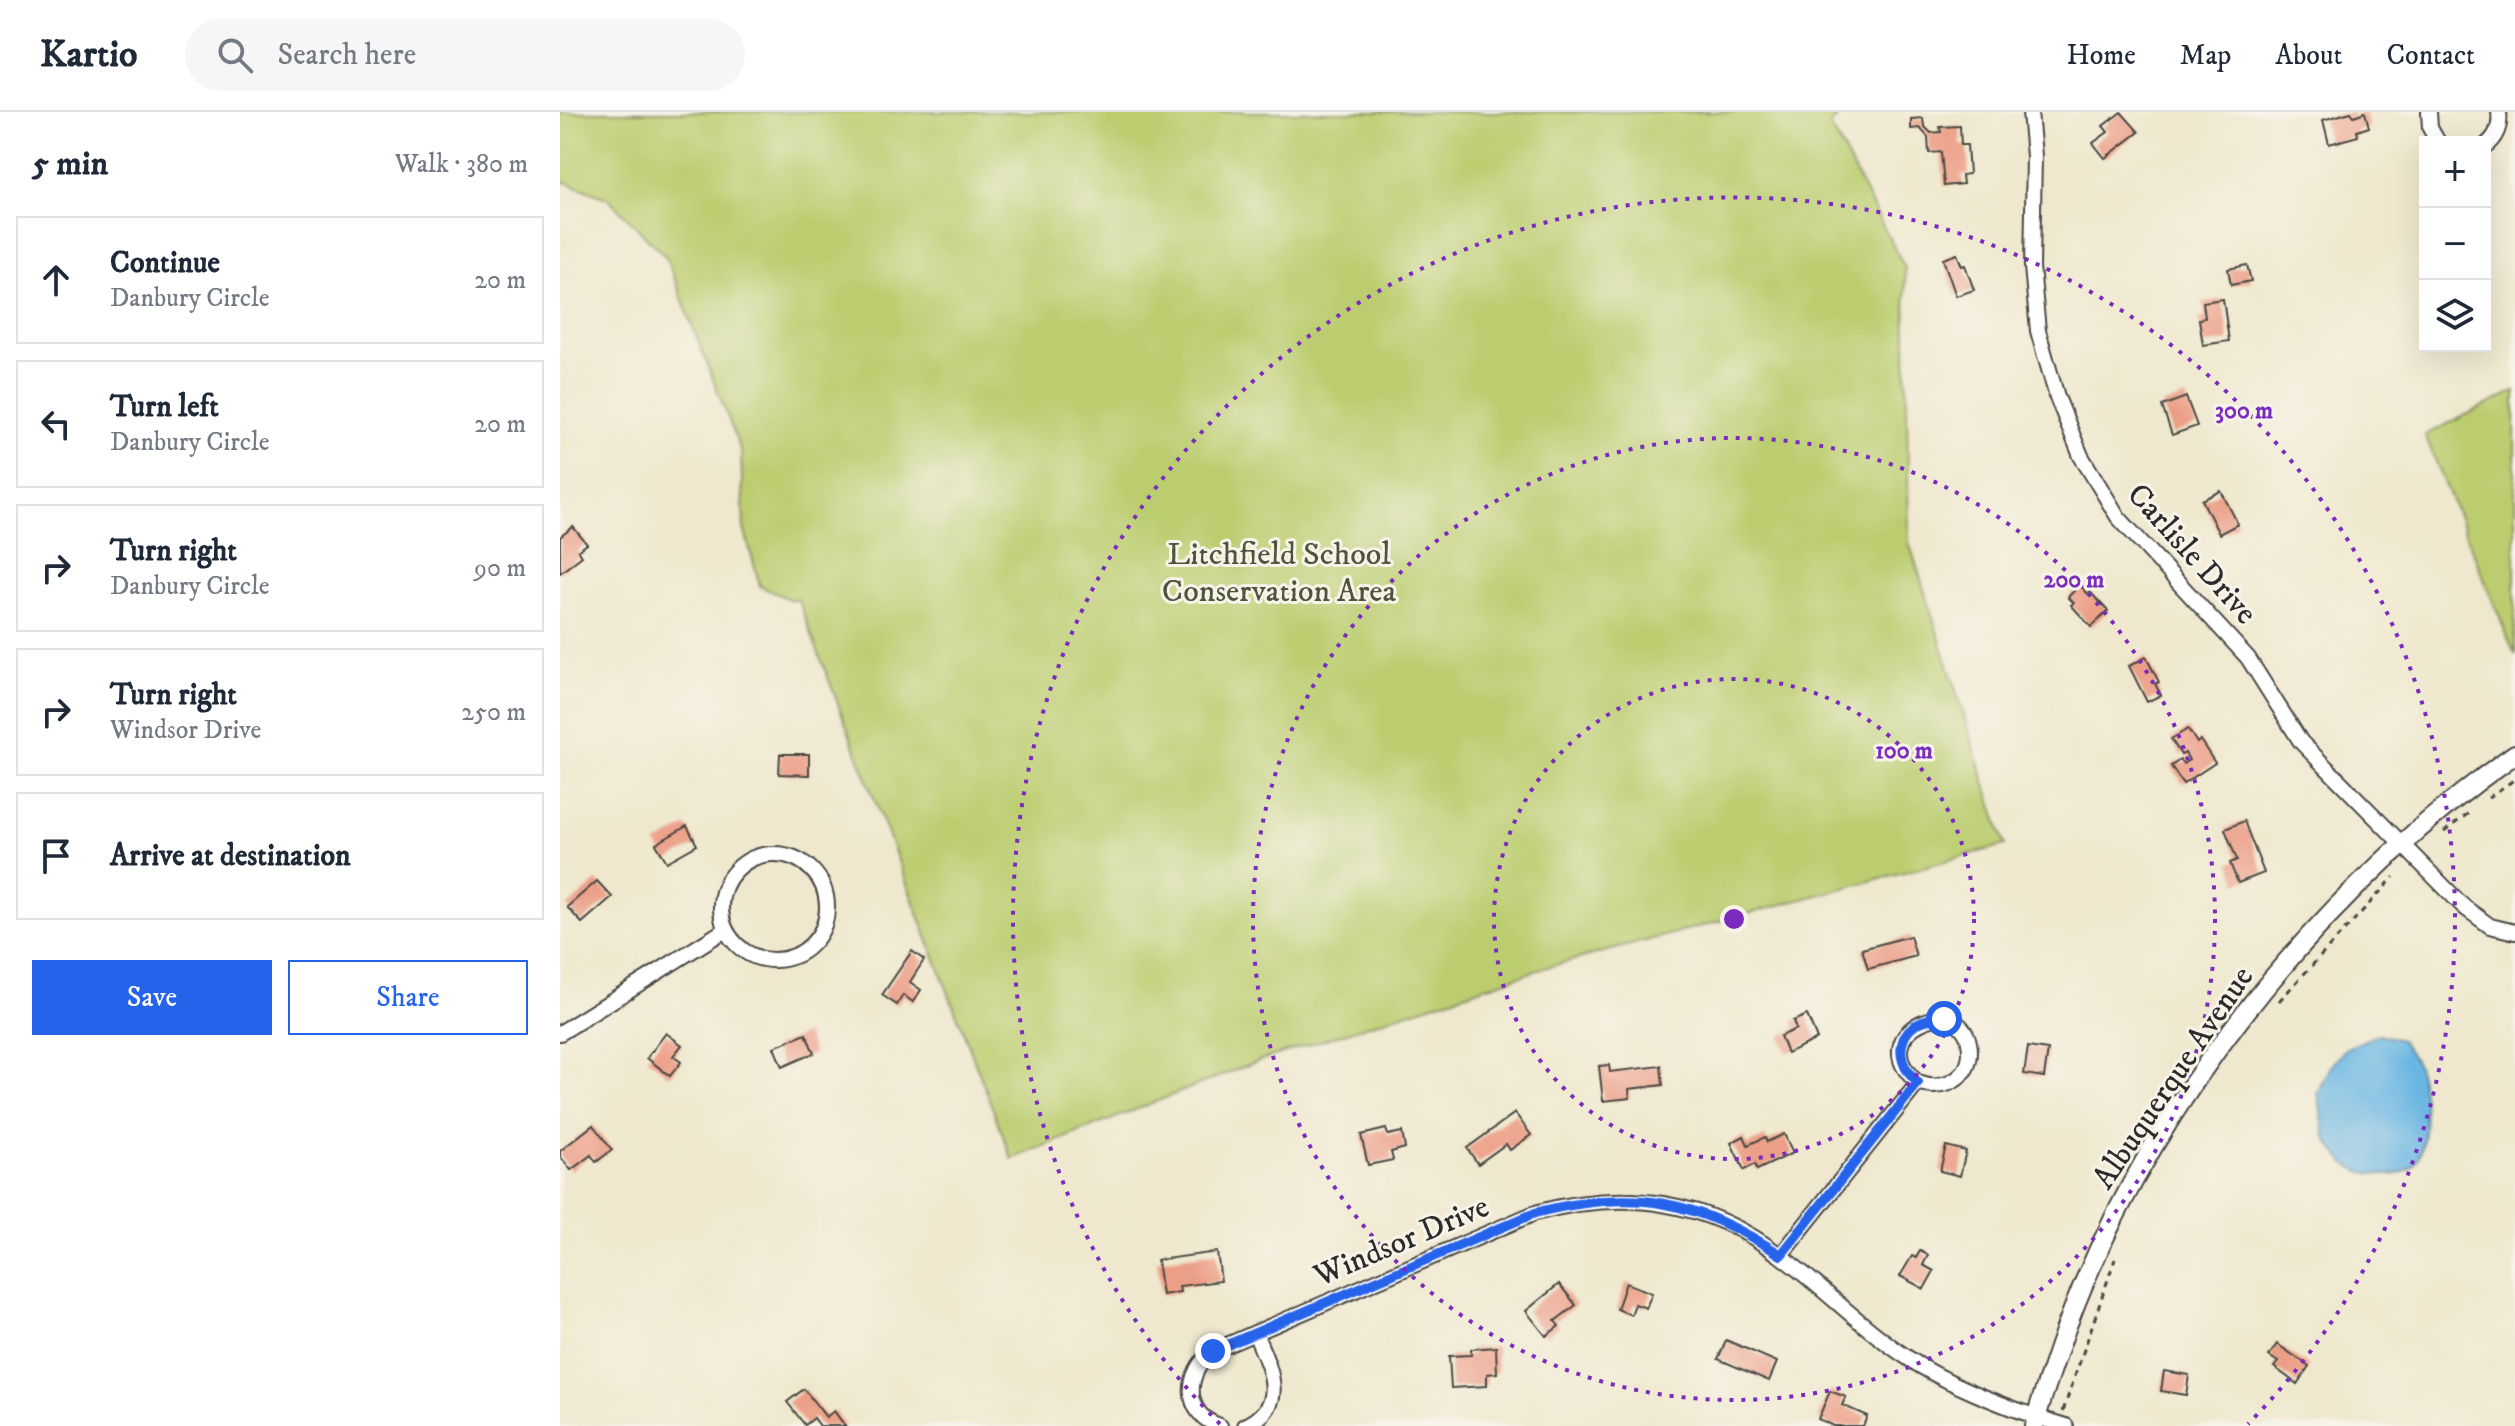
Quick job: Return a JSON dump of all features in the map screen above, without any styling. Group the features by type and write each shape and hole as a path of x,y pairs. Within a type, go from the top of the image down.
{"street":[{"name":"Carlisle Drive","path":"2030,112 2034,156 2032,267 2036,315 2053,386 2081,456 2118,517 2248,658 2301,742 2476,917 2490,926 2515,932"},
{"path":"2429,112 2430,128 2435,136"},
{"path":"2491,141 2498,129 2499,112"},
{"name":"Albuquerque Avenue","path":"2035,1421 2075,1301 2112,1223 2150,1152 2227,1037 2278,973 2402,842 2515,754"},
{"path":"759,855 789,855 803,862 822,885 827,900 824,925 819,936 800,953 776,961 751,956 725,930 721,900 725,885 733,872 759,855"},
{"path":"560,1033 725,930"},
{"path":"1933,1017 1954,1023 1969,1042 1968,1065 1962,1076 1941,1087 1918,1083 1904,1066 1902,1044 1906,1034 1923,1020 1933,1017"},
{"path":"1781,1255 1918,1083"},
{"name":"Windsor Drive","path":"1220,1426 1204,1417 1196,1407 1192,1381 1195,1369 1213,1351 1535,1213 1571,1203 1611,1199 1691,1209 1728,1223 1781,1255 1906,1357 2035,1421 2062,1425"},
{"path":"1245,1426 1266,1411 1274,1384 1255,1333"}],"path":[{"path":"2482,802 2515,779"},
{"path":"2437,838 2471,811"},
{"path":"2272,1009 2394,877"},
{"path":"2062,1425 2117,1255"}],"green space":[{"name":"Litchfield School Conservation Area","path":"560,112 1843,112 1830,125 1905,268 1909,542 2005,845 1544,968 1258,1061 1012,1159 798,599 793,601 760,586 744,528 741,452 666,257 609,199 560,180"},
{"path":"2515,391 2515,655 2425,435"}],"water":[{"path":"2379,1034 2401,1040 2412,1056 2420,1076 2424,1103 2424,1133 2418,1158 2406,1171 2390,1175 2362,1171 2348,1165 2340,1157 2328,1141 2318,1093 2330,1068 2346,1048"}],"building":[{"path":"2121,112 2139,132 2105,158 2093,143 2108,132 2103,126"},
{"path":"2351,112 2354,116 2365,112 2369,127 2357,131 2358,136 2329,144 2323,120"},
{"path":"1923,118 1924,126 1931,133 1941,132 1940,127 1960,126 1961,145 1967,145 1969,174 1962,175 1963,184 1944,186 1941,152 1929,153 1928,137 1920,128 1911,129 1911,119"},
{"path":"1957,254 1962,266 1965,265 1974,290 1956,296 1943,259"},
{"path":"2247,265 2251,281 2231,285 2228,269"},
{"path":"2223,299 2229,341 2203,345 2199,319 2205,318 2203,302"},
{"path":"2186,397 2197,426 2172,435 2162,406"},
{"path":"2221,491 2238,524 2219,534 2202,500"},
{"path":"573,527 587,544 578,551 582,556 560,573 560,537"},
{"path":"2080,585 2108,611 2091,627 2071,605 2074,603 2068,597"},
{"path":"2146,657 2159,682 2155,684 2161,695 2147,702 2129,666"},
{"path":"2188,729 2197,743 2200,740 2215,763 2183,784 2171,766 2180,760 2183,764 2189,760 2185,753 2181,755 2171,739"},
{"path":"780,754 809,754 809,775 779,774"},
{"path":"2244,821 2264,873 2238,883 2230,863 2237,860 2225,829"},
{"path":"687,826 697,845 667,862 656,844"},
{"path":"597,881 612,897 582,923 567,907"},
{"path":"1910,936 1916,956 1868,969 1862,949"},
{"path":"912,951 924,960 910,982 921,990 913,1002 903,995 897,1005 882,995"},
{"path":"1807,1015 1817,1039 1787,1053 1780,1036 1796,1029 1793,1021"},
{"path":"666,1033 682,1045 673,1056 681,1062 670,1076 647,1058"},
{"path":"806,1034 814,1053 782,1067 774,1047"},
{"path":"2028,1047 2048,1050 2044,1077 2024,1074"},
{"path":"1609,1065 1610,1072 1661,1066 1663,1085 1629,1089 1630,1098 1603,1101 1599,1066"},
{"path":"1515,1113 1531,1135 1510,1150 1506,1144 1478,1164 1467,1148"},
{"path":"593,1125 612,1150 596,1162 591,1155 571,1170 560,1156 560,1151"},
{"path":"1386,1129 1388,1135 1402,1132 1405,1148 1391,1152 1393,1160 1368,1165 1361,1135"},
{"path":"1784,1134 1793,1153 1757,1170 1755,1164 1744,1170 1731,1143 1744,1136 1748,1145 1765,1137 1767,1142"},
{"path":"1946,1146 1966,1151 1960,1176 1940,1171"},
{"path":"1920,1251 1928,1255 1923,1265 1934,1271 1924,1289 1900,1276 1912,1256 1916,1258"},
{"path":"1217,1252 1221,1281 1179,1286 1180,1292 1162,1295 1157,1260"},
{"path":"1626,1283 1652,1293 1646,1308 1635,1304 1631,1315 1617,1309"},
{"path":"1559,1284 1576,1305 1555,1321 1559,1326 1546,1336 1526,1311"},
{"path":"1726,1340 1777,1362 1769,1381 1718,1359"},
{"path":"2277,1344 2309,1366 2297,1384 2274,1367 2278,1362 2269,1356"},
{"path":"1496,1347 1497,1373 1487,1374 1487,1386 1451,1388 1449,1356 1471,1355 1471,1349"},
{"path":"2164,1371 2189,1375 2186,1395 2161,1391"},
{"path":"804,1389 826,1417 834,1411 845,1426 820,1426 814,1418 805,1425 787,1402"},
{"path":"1830,1391 1846,1397 1842,1405 1867,1416 1863,1426 1833,1426 1818,1419"}],"route":[{"path":"1213,1351 1535,1213 1571,1203 1611,1199 1691,1209 1728,1223 1781,1255 1918,1083 1909,1076 1901,1055 1906,1034 1923,1020 1933,1017 1944,1019"}]}
